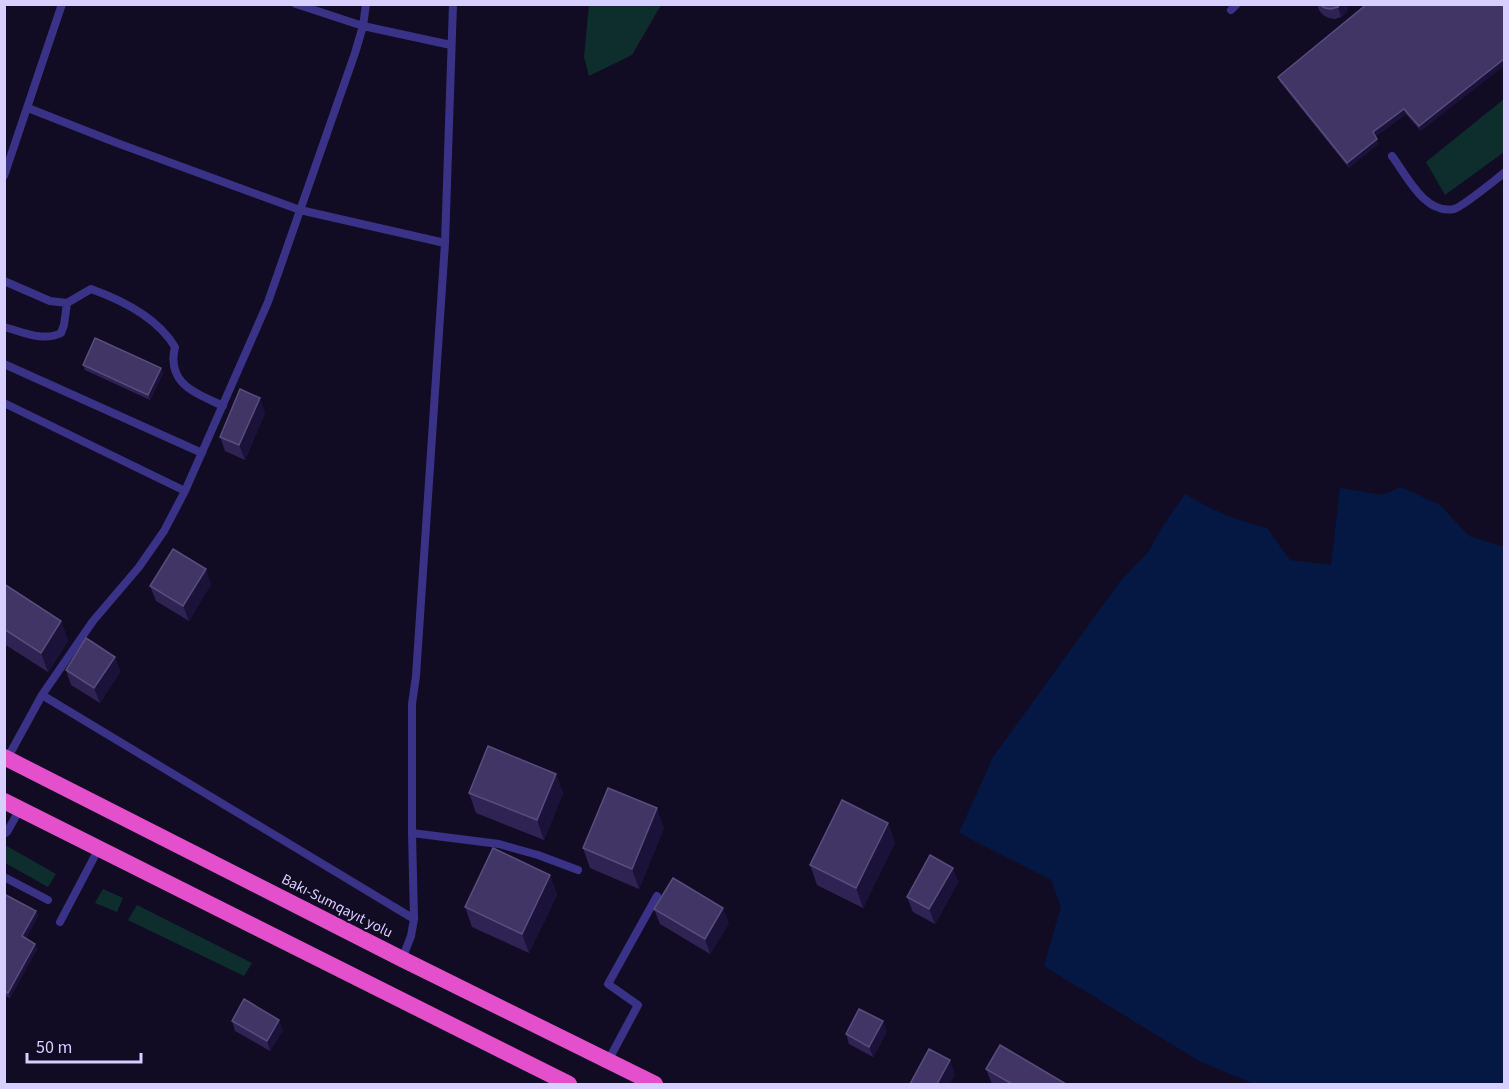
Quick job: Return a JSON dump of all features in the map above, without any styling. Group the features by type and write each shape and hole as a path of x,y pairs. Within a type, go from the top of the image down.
{"highway":[{"name":"Bakı-Sumqayıt yolu","path":"6,758 402,959 655,1084"},
{"path":"4,801 569,1084"}],"lane":[{"path":"4,176 62,4"},
{"path":"296,4 363,26 451,45"},
{"path":"6,758 42,695 93,621 140,567 164,531 185,490 268,302 355,52 363,26 366,4"},
{"path":"402,959 411,936 414,919 412,704 416,676 445,243 453,4"},
{"path":"28,108 300,210 445,243"},
{"path":"1392,156 1424,200 1438,209 1455,209 1504,173"},
{"path":"4,281 50,301 67,303 91,289 116,298 146,317 168,335 175,347 174,365 179,379 187,388 223,406"},
{"path":"4,327 53,338 61,333 67,303"},
{"path":"4,364 202,453"},
{"path":"4,403 185,490"},
{"path":"42,695 414,919"},
{"path":"4,834 20,809"},
{"path":"412,833 500,844 578,870"},
{"path":"60,922 99,848"},
{"path":"4,877 48,900"},
{"path":"608,1061 638,1005 608,984 657,896"}],"green space":[{"path":"589,4 661,5 632,55 589,76 584,57"},
{"path":"1504,99 1504,152 1445,195 1426,162"},
{"path":"5,845 56,874 48,887 5,863"},
{"path":"103,889 123,898 117,912 95,903"},
{"path":"137,905 252,963 244,976 128,920"}],"water":[{"path":"1401,487 1440,505 1469,536 1504,547 1504,1084 1254,1084 1199,1061 1044,966 1061,907 1051,880 959,833 993,757 1119,583 1149,551 1185,494 1225,514 1267,528 1290,560 1331,565 1340,488 1382,495"}],"building":[{"path":"1319,4 1340,4 1331,9"},
{"path":"1367,4 1504,4 1504,59 1419,126 1404,109 1373,132 1377,139 1347,163 1278,77"},
{"path":"95,338 161,368 148,395 83,365"},
{"path":"240,389 260,398 239,445 220,437"},
{"path":"173,549 206,569 183,606 150,586"},
{"path":"4,584 61,621 41,653 4,629"},
{"path":"86,638 115,657 94,688 66,670"},
{"path":"488,746 556,774 537,820 469,793"},
{"path":"608,788 657,808 632,869 583,848"},
{"path":"842,800 888,823 856,888 810,865"},
{"path":"493,848 550,875 522,934 465,907"},
{"path":"930,855 953,868 929,909 907,897"},
{"path":"673,878 723,908 705,939 654,909"},
{"path":"4,894 36,911 22,936 35,944 8,993 4,991"},
{"path":"244,999 279,1020 267,1041 232,1021"},
{"path":"859,1009 883,1021 869,1047 846,1034"},
{"path":"1000,1045 1066,1084 1012,1084 986,1069"},
{"path":"929,1049 950,1060 937,1084 910,1084"}]}
